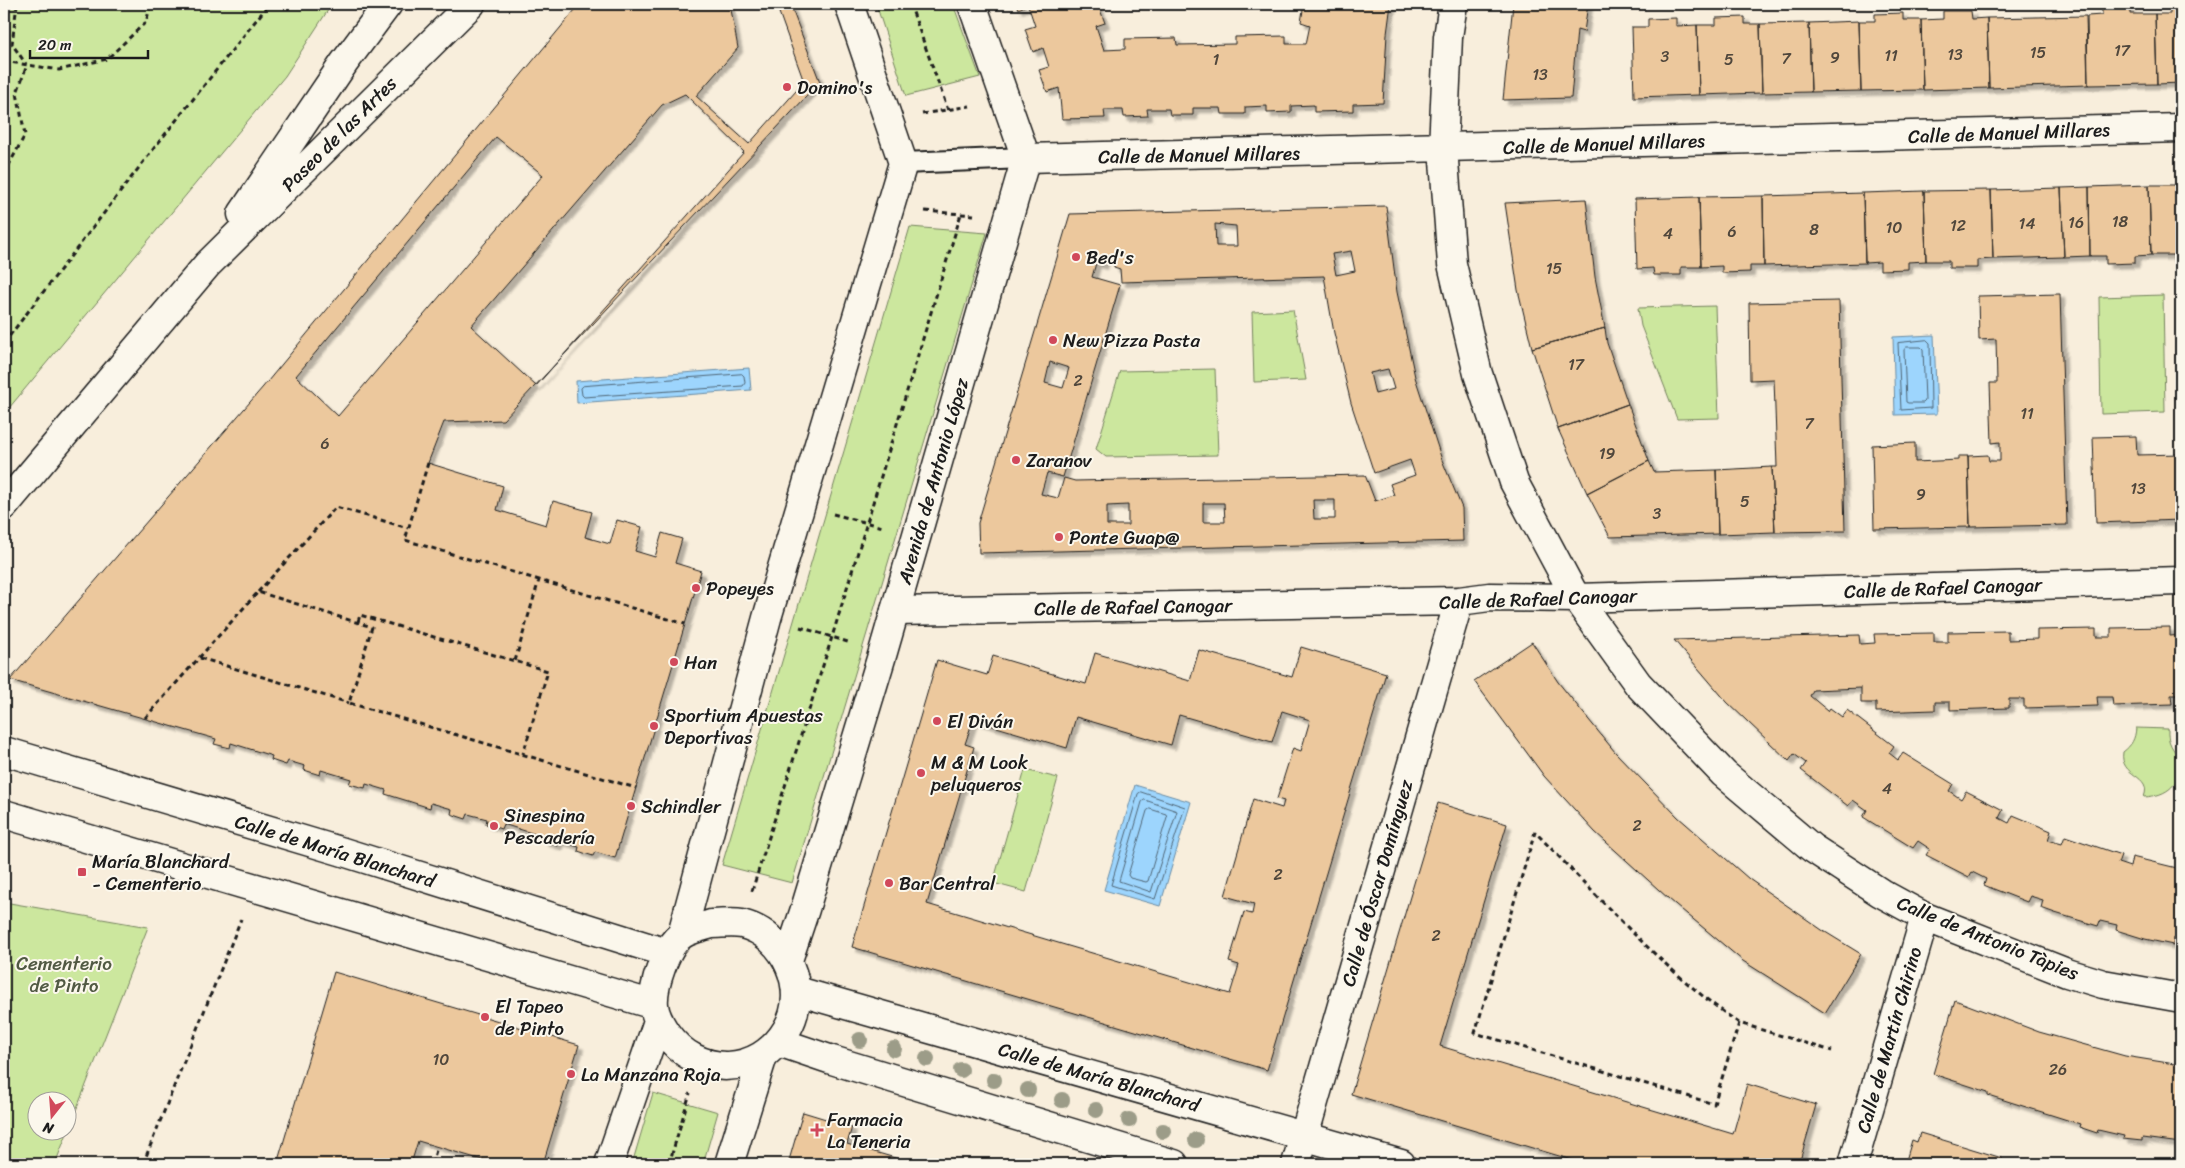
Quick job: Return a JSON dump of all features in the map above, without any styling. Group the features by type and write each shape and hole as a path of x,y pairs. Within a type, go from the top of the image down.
{"street":[{"name":"Paseo de las Artes","path":"207,265 344,63 388,4"},
{"name":"Paseo de las Artes","path":"4,506 207,265 471,4"},
{"path":"609,1164 656,1013 658,977 674,943 800,506 903,163 849,4"},
{"path":"972,4 1026,158"},
{"name":"Calle de Antonio Tàpies","path":"1454,4 1448,37 1443,148 1452,264 1478,374 1514,482 1576,598 1638,684 1724,774 1812,848 1881,893 1925,916 2067,973 2103,984 2181,998"},
{"name":"Calle de Manuel Millares","path":"1026,158 2181,128"},
{"name":"Avenida de Antonio López","path":"788,960 883,652 1026,158"},
{"name":"Calle de Rafael Canogar","path":"895,611 1459,601 1489,598 1576,598 2181,581"},
{"name":"Calle de Óscar Domínguez","path":"1296,1164 1459,601"},
{"name":"Calle de María Blanchard","path":"4,751 340,851 674,943"},
{"path":"4,814 253,888 656,1013 676,1047 703,1063 734,1066 771,1049 832,1060 1174,1164"},
{"name":"Calle de Martín Chirino","path":"1852,1164 1925,916"},
{"path":"674,943 711,924 741,924 768,937 788,960 797,991 793,1018 771,1049 729,1164"},
{"name":"Calle de María Blanchard","path":"797,991 1401,1164"}],"lane":[{"path":"903,163 1026,158"}],"path":[{"path":"17,4 12,44 27,65"},
{"path":"4,60 59,70 107,59 146,22 151,4"},
{"path":"4,343 145,159 269,4"},
{"path":"910,4 948,110"},
{"path":"4,174 25,135 17,93 27,65"},
{"path":"888,120 1006,100"},
{"path":"889,209 1009,218"},
{"path":"750,896 832,637 961,214"},
{"path":"428,463 405,540 685,624"},
{"path":"800,506 917,536"},
{"path":"145,718 336,507 408,528"},
{"path":"515,661 539,580"},
{"path":"258,592 372,627 350,703"},
{"path":"358,622 360,615 548,671 522,754"},
{"path":"768,618 883,652"},
{"path":"200,658 636,788"},
{"path":"1739,1023 1714,1104 1475,1033 1535,832 1658,958 1707,1001 1739,1023 1832,1051"},
{"path":"143,1164 253,888"},
{"path":"669,1164 691,1091"},
{"path":"432,1164 437,1147"}],"green space":[{"path":"4,4 332,4 285,76 4,414"},
{"path":"876,4 953,4 980,77 906,96"},
{"path":"910,227 987,233 792,883 722,865"},
{"path":"2163,295 2165,412 2101,414 2099,297"},
{"path":"1715,306 1719,418 1677,419 1641,326 1638,308"},
{"path":"1293,310 1306,380 1254,382 1252,312"},
{"path":"1215,369 1218,455 1106,457 1096,449 1120,371"},
{"path":"2136,728 2168,729 2170,742 2181,760 2179,776 2176,782 2172,787 2160,794 2144,797 2146,790 2144,784 2130,772 2123,760 2123,752 2129,747"},
{"path":"1025,770 1058,778 1026,892 993,883"},
{"name":"Cementerio de Pinto","path":"4,902 148,927 78,1105 78,1090 28,1090 28,1140 64,1140 55,1164 4,1164"},
{"path":"653,1093 718,1112 703,1164 632,1164"}],"water":[{"path":"1934,335 1937,414 1895,415 1893,337"},
{"path":"749,368 751,390 577,403 576,381"},
{"path":"1135,785 1191,802 1160,906 1104,890"}],"building":[{"path":"580,4 790,4 820,82 503,420 444,422 428,463 503,486 497,510 546,525 553,501 592,512 585,537 610,544 617,520 642,527 635,551 655,557 662,533 682,539 675,563 701,571 615,858 595,852 593,856 578,851 579,847 560,841 558,846 543,841 544,837 503,824 501,829 486,824 487,819 468,814 466,819 451,814 452,809 431,803 430,808 385,794 386,790 366,784 365,788 349,784 351,779 321,770 320,775 304,770 305,766 288,761 286,765 271,760 272,756 231,743 230,748 214,744 216,739 10,680 263,387"},
{"path":"730,4 776,4 804,82 749,144 696,96 738,48"},
{"path":"1016,4 1098,4 1105,23 1096,26 1104,50 1125,49 1125,39 1176,38 1177,45 1235,44 1235,37 1286,36 1286,44 1306,44 1310,25 1301,22 1304,4 1391,4 1387,34 1383,103 1353,104 1353,111 1314,112 1314,105 1291,106 1291,112 1267,113 1267,106 1245,107 1245,114 1222,114 1221,108 1193,108 1193,115 1170,115 1169,109 1147,109 1148,116 1124,117 1123,110 1104,110 1105,118 1062,119 1059,88 1047,92 1039,70 1049,67 1043,48 1033,52 1025,29 1035,26 1028,5 1018,9"},
{"path":"1513,4 1588,4 1584,32 1577,30 1571,98 1503,100"},
{"path":"2170,6 2181,6 2181,83 2157,84 2155,14 2170,14"},
{"path":"2130,7 2130,14 2155,14 2157,84 2088,85 2087,16 2102,15 2102,8"},
{"path":"1943,11 1971,11 1972,19 1987,18 1989,88 1923,90 1921,20 1943,19"},
{"path":"1903,13 1903,20 1921,20 1923,90 1861,91 1859,21 1875,21 1875,14"},
{"path":"2086,16 2088,85 1989,88 1987,18"},
{"path":"1745,17 1745,24 1760,24 1762,93 1699,95 1697,25 1716,25 1716,18"},
{"path":"1676,18 1676,26 1697,25 1699,95 1634,97 1632,27 1648,27 1648,19"},
{"path":"1859,21 1861,91 1811,92 1809,23"},
{"path":"1809,23 1811,92 1762,93 1760,24"},
{"path":"685,94 744,152 536,386 471,326 662,105"},
{"path":"496,137 543,175 338,416 296,376"},
{"path":"2149,185 2151,255 2135,256 2135,263 2106,264 2106,256 2090,256 2089,187"},
{"path":"2149,185 2181,185 2181,261 2176,262 2176,255 2151,255"},
{"path":"2089,187 2090,256 2064,257 2061,188"},
{"path":"2061,188 2064,257 1993,259 1991,190"},
{"path":"1991,190 1993,259 1977,260 1977,268 1949,268 1949,261 1926,261 1924,191"},
{"path":"1924,191 1926,261 1908,262 1908,269 1880,270 1880,262 1865,263 1863,193"},
{"path":"1863,193 1865,263 1764,266 1763,196"},
{"path":"1763,196 1764,266 1750,266 1750,272 1722,273 1722,266 1701,267 1699,197"},
{"path":"1699,197 1701,267 1681,267 1681,275 1654,275 1653,268 1637,269 1635,199"},
{"path":"1586,199 1595,277 1605,328 1532,348 1518,290 1505,203"},
{"path":"1386,206 1397,292 1415,377 1442,460 1462,508 1463,541 979,553 978,523 1070,214","holes":["1215,224 1236,226 1237,246 1216,246","1351,251 1355,271 1336,275 1332,254","1114,257 1114,267 1120,269 1121,282 1324,276 1334,333 1351,403 1374,473 1410,460 1415,475 1390,484 1394,495 1375,501 1365,475 1075,481 1064,478 1058,498 1041,494 1047,473 1063,477 1120,285 1092,277 1096,263 1103,265 1105,258","1050,362 1069,368 1063,388 1045,383","1388,369 1394,389 1375,394 1370,373","1313,500 1335,500 1335,519 1314,519","1203,503 1224,503 1225,522 1203,522","1128,505 1128,525 1107,525 1107,506"]},
{"path":"2060,294 2067,525 1970,527 1968,456 1988,455 1989,461 2000,461 2000,442 1992,443 1990,383 1997,383 1996,339 1979,340 1978,296"},
{"path":"1839,301 1845,531 1775,532 1772,467 1777,467 1774,379 1750,380 1749,303"},
{"path":"1605,328 1607,343 1628,404 1558,429 1532,348"},
{"path":"1628,404 1649,461 1587,493 1558,429"},
{"path":"2136,436 2137,455 2181,454 2181,520 2096,523 2093,437"},
{"path":"1915,443 1915,462 1959,460 1959,456 1968,456 1970,527 1874,529 1872,445"},
{"path":"1649,461 1654,472 1716,470 1718,534 1610,537 1587,493"},
{"path":"1772,467 1775,532 1718,534 1716,470"},
{"path":"2170,627 2170,636 2181,635 2181,695 2171,695 2172,704 2113,706 2112,697 2097,697 2098,706 2024,708 2024,699 2009,699 2009,708 1950,710 1950,702 1935,702 1935,710 1876,712 1876,703 1861,703 1861,688 1813,690 1810,696 1828,711 1830,708 1842,717 1847,710 1894,746 1889,753 1898,760 1903,753 1953,784 1949,791 1961,799 1966,791 2003,810 1999,818 2009,823 2013,815 2051,831 2048,840 2062,844 2065,836 2121,855 2118,863 2130,867 2132,857 2181,869 2181,940 2174,938 2173,945 2116,930 2117,925 2100,921 2098,926 2041,908 2043,900 2030,896 2027,902 1984,885 1986,879 1972,872 1969,877 1926,855 1930,849 1918,841 1913,848 1863,817 1867,810 1853,800 1848,806 1801,770 1806,763 1794,754 1789,761 1727,702 1674,640 1859,635 1860,644 1875,643 1874,634 1934,633 1934,642 1948,642 1948,632 2008,631 2008,640 2037,639 2037,630 2096,629 2096,637 2111,637 2111,628"},
{"path":"1532,642 1558,682 1615,752 1678,817 1749,879 1822,930 1861,954 1825,1013 1743,961 1669,899 1595,832 1544,776 1474,681"},
{"path":"1301,647 1386,673 1267,1070 852,947 937,660 987,675 993,656 1086,684 1095,653 1190,681 1199,650 1292,677","holes":["1282,711 1310,720 1301,751 1293,748 1277,799 1284,801 1282,808 1253,799 1225,896 1254,904 1252,914 1244,912 1229,962 1239,965 1230,994 927,904 974,747 965,744 973,720 1067,748 1076,717 1171,745 1179,715 1272,742"]},
{"path":"1438,803 1507,824 1440,1046 1733,1134 1747,1084 1816,1105 1799,1164 1586,1164 1351,1094"},
{"path":"334,972 579,1045 543,1164 496,1164 418,1141 411,1164 277,1164"},
{"path":"1955,1000 2039,1032 2125,1056 2181,1065 2181,1143 2142,1138 2142,1141 2123,1139 2124,1136 2098,1130 2097,1133 2079,1127 2080,1124 1988,1095 1988,1092 1933,1074"},
{"path":"803,1112 852,1127 847,1144 916,1164 788,1164"},
{"path":"1920,1133 2002,1158 2001,1163 2004,1164 1905,1164 1912,1140 1917,1142"}],"place":[{"name":"Domino's","path":"787,87"},
{"name":"Bed's","path":"1076,257"},
{"name":"New Pizza Pasta","path":"1053,340"},
{"name":"Zaranov","path":"1016,460"},
{"name":"Ponte Guap@","path":"1059,537"},
{"name":"Popeyes","path":"696,588"},
{"name":"Han","path":"674,662"},
{"name":"El Diván","path":"937,721"},
{"name":"Sportium Apuestas Deportivas","path":"654,726"},
{"name":"M & M Look peluqueros","path":"921,773"},
{"name":"Schindler","path":"631,806"},
{"name":"Sinespina Pescadería","path":"494,826"},
{"name":"María Blanchard - Cementerio","path":"82,872"},
{"name":"Bar Central","path":"889,883"},
{"name":"El Tapeo de Pinto","path":"485,1017"},
{"name":"La Manzana Roja","path":"571,1074"},
{"name":"Farmacia La Teneria","path":"817,1130"}]}
